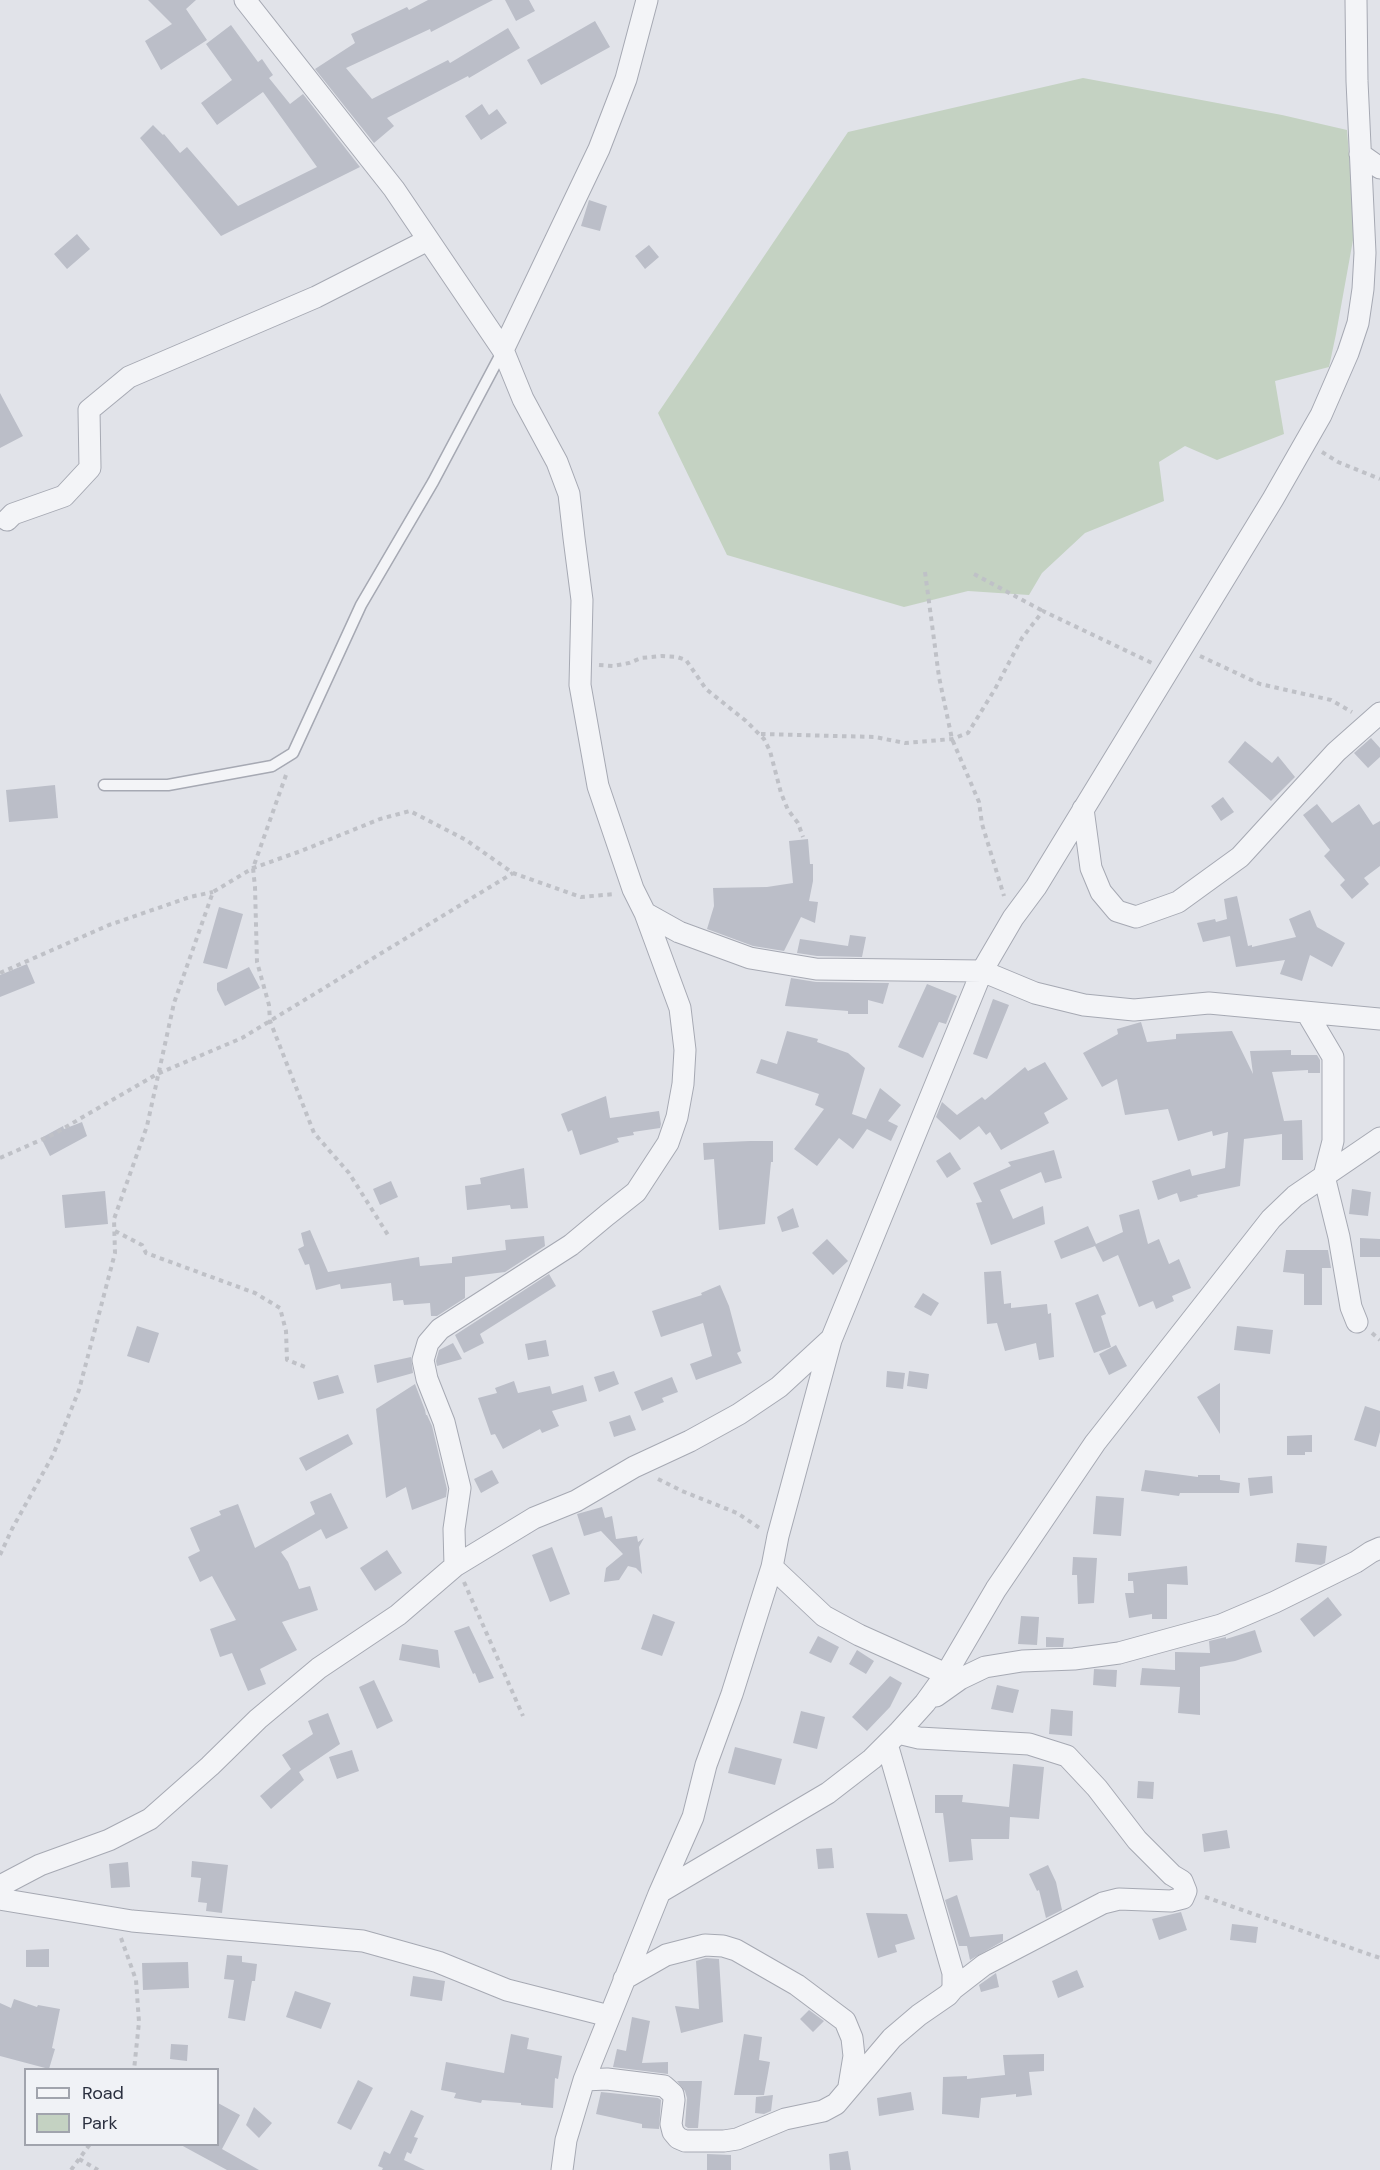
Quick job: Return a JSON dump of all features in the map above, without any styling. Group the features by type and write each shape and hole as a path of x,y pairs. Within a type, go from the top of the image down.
{"street":[{"path":"245,0 394,189 503,350 523,399 557,462 569,494 582,600 580,685 598,786 635,892 680,1008 685,1050 683,1084 677,1117 668,1143 636,1192 571,1245 440,1329 428,1343 423,1360 427,1379 444,1422 460,1488 454,1529 455,1566"},
{"path":"503,350 599,149 626,79 647,0"},
{"path":"562,2170 566,2140 584,2080 693,1817 706,1765 732,1694 772,1567 778,1536 831,1340 982,971 1183,648 1306,442 1336,384 1358,323 1365,253 1356,0"},
{"path":"1360,154 1380,168"},
{"path":"7,520 13,514 63,496 90,468 89,410 129,377 316,297 428,240"},
{"path":"1083,808 1091,868 1101,892 1117,910 1136,917 1178,902 1240,857 1336,752 1375,717"},
{"path":"645,913 679,932 750,958 816,969 982,971 1035,993 1084,1005 1134,1010 1209,1003 1380,1019"},
{"path":"1307,1013 1333,1057 1333,1141 1324,1176 1339,1237 1351,1306 1357,1322"},
{"path":"660,1892 828,1792 872,1759 893,1738 925,1703 946,1674 996,1589 1095,1443 1271,1219 1295,1196 1380,1138"},
{"path":"0,1886 40,1865 110,1840 150,1819 210,1766 258,1719 319,1668 398,1615 455,1566 534,1518 576,1501 637,1466 690,1442 739,1414 779,1387 831,1340"},
{"path":"925,1703 960,1679 986,1667 1022,1661 1074,1659 1119,1653 1221,1625 1275,1602 1380,1548"},
{"path":"772,1567 824,1616 859,1635 946,1674"},
{"path":"584,2080 618,2080 664,2086 670,2089 674,2100 671,2124 678,2138 685,2141 737,2139 785,2119 823,2111 836,2104 892,2038 984,1965 1103,1903 1119,1899 1171,1901 1183,1898 1186,1891 1182,1881 1172,1875 1137,1840 1097,1788 1067,1756 1029,1744 893,1738"},
{"path":"893,1738 953,1973 953,1989"},
{"path":"0,1899 132,1921 363,1941 438,1962 507,1990 609,2016"},
{"path":"624,1979 666,1955 705,1945 723,1946 736,1950 797,1986 845,2020 852,2038 854,2056 848,2090"}],"lane":[{"path":"104,784 168,785 272,765 294,753 361,605 433,482 503,350"}],"path":[{"path":"1306,442 1338,462 1380,479"},
{"path":"925,572 939,677 952,739 978,802 999,882 1013,918"},
{"path":"974,574 1158,666 1171,667"},
{"path":"761,734 874,737 905,743 952,739 968,733 1022,638 1044,611"},
{"path":"1183,648 1260,684 1331,700 1375,717"},
{"path":"581,659 585,664 613,666 651,657 677,657 686,660 706,689 761,734 770,751 775,774 788,810 798,822 803,837"},
{"path":"294,753 253,868 257,962 269,1005 270,1021 314,1133 349,1173 388,1235"},
{"path":"0,973 108,925 190,897 213,892 253,868 380,819 410,811 466,840 513,873 581,897 635,892"},
{"path":"0,1158 52,1135 157,1074 242,1038 513,873"},
{"path":"0,1555 53,1455 79,1390 115,1252 114,1219 147,1126 174,1003 213,892"},
{"path":"114,1230 142,1245 146,1253 255,1293 280,1308 286,1331 287,1360 308,1368"},
{"path":"637,1466 682,1491 737,1513 765,1531 778,1536"},
{"path":"455,1566 469,1590 508,1686 523,1716"},
{"path":"1186,1891 1380,1958"},
{"path":"103,1916 121,1938 136,1980 139,2022 134,2068"},
{"path":"71,2170 89,2146"},
{"path":"79,2159 98,2170"}],"green space":[{"path":"1083,78 1282,115 1347,130 1355,229 1336,334 1329,367 1275,381 1284,434 1217,460 1185,446 1159,462 1164,501 1085,533 1042,573 1029,595 968,591 904,607 727,555 658,413 848,132"}],"building":[{"path":"148,0 196,0 186,9 207,40 161,70 145,41 172,24"},
{"path":"428,0 493,0 431,32 430,29 346,68 372,99 448,60 450,63 508,28 520,48 469,78 468,76 387,118 394,126 374,143 315,69 355,43 351,34 407,7 409,10"},
{"path":"505,0 529,0 535,11 516,21"},
{"path":"595,21 610,47 541,85 527,60"},
{"path":"231,25 258,62 262,59 273,75 269,78 290,104 303,94 360,167 221,236 140,138 153,125 180,153 187,147 238,206 317,167 263,92 217,125 201,103 232,80 206,44"},
{"path":"482,104 489,115 497,109 507,123 481,140 465,116"},
{"path":"589,200 607,206 600,231 581,226"},
{"path":"77,234 90,249 67,269 54,254"},
{"path":"649,245 659,257 645,269 635,256"},
{"path":"0,393 23,436 0,448"},
{"path":"1371,738 1380,748 1380,757 1368,768 1354,753"},
{"path":"1245,741 1272,763 1278,756 1295,777 1271,801 1228,762"},
{"path":"55,785 58,818 9,822 6,790"},
{"path":"1223,797 1234,812 1221,821 1211,806"},
{"path":"1317,804 1332,823 1359,804 1373,825 1380,821 1380,866 1364,878 1369,884 1352,899 1340,885 1345,880 1324,856 1330,850 1303,815"},
{"path":"808,839 810,864 813,864 813,881 809,901 818,902 815,923 801,917 784,951 753,946 707,929 714,906 713,888 767,887 793,883 789,841"},
{"path":"1237,896 1248,946 1296,937 1289,919 1310,910 1317,927 1345,943 1332,967 1310,955 1302,981 1280,974 1285,960 1236,967 1230,936 1203,942 1197,923 1227,919 1224,899"},
{"path":"219,907 243,914 227,969 203,963"},
{"path":"850,935 866,937 862,957 797,953 800,939 848,946"},
{"path":"27,964 35,983 0,997 0,975"},
{"path":"249,967 260,988 225,1006 217,990 217,983"},
{"path":"791,978 816,982 889,983 883,1004 868,1000 868,1014 848,1014 848,1011 785,1006"},
{"path":"927,984 957,996 946,1024 939,1022 923,1058 898,1047"},
{"path":"993,999 1009,1005 987,1059 973,1054"},
{"path":"1141,1022 1147,1042 1176,1039 1176,1034 1232,1031 1253,1074 1250,1051 1291,1050 1291,1055 1317,1055 1320,1060 1320,1073 1308,1073 1308,1070 1272,1072 1284,1121 1302,1120 1303,1160 1282,1160 1282,1134 1244,1139 1240,1186 1197,1195 1198,1197 1180,1202 1177,1193 1158,1200 1152,1181 1190,1169 1192,1176 1225,1168 1228,1132 1213,1136 1212,1131 1178,1141 1168,1109 1125,1115 1117,1079 1102,1087 1083,1053 1118,1034 1117,1029"},
{"path":"787,1031 818,1039 817,1042 848,1053 865,1068 852,1114 866,1119 880,1088 901,1105 888,1121 898,1126 891,1141 867,1129 853,1149 839,1138 817,1166 794,1149 824,1109 815,1105 819,1094 756,1073 761,1059 777,1064"},
{"path":"1045,1062 1068,1099 1044,1113 1049,1123 1001,1150 990,1132 986,1135 979,1126 960,1140 936,1117 942,1102 957,1115 982,1097 985,1100 1025,1067 1028,1071"},
{"path":"606,1096 610,1118 659,1111 660,1128 633,1132 634,1135 617,1138 619,1142 580,1155 572,1130 568,1132 561,1114"},
{"path":"82,1122 87,1136 50,1156 41,1138 63,1126 64,1129"},
{"path":"773,1141 773,1162 771,1162 765,1224 719,1230 714,1159 704,1160 703,1143"},
{"path":"1054,1150 1062,1178 1045,1183 1041,1172 1000,1190 1013,1219 1043,1206 1045,1224 991,1245 976,1203 982,1202 973,1183 1011,1166 1008,1162"},
{"path":"950,1152 961,1169 947,1178 936,1161"},
{"path":"524,1168 528,1208 511,1209 510,1205 467,1210 465,1186 481,1184 480,1178"},
{"path":"391,1181 398,1197 380,1205 373,1189"},
{"path":"1352,1189 1371,1192 1368,1216 1349,1214"},
{"path":"105,1191 108,1224 65,1228 62,1195"},
{"path":"793,1208 799,1227 782,1232 777,1217"},
{"path":"1139,1209 1148,1244 1159,1239 1169,1264 1179,1259 1191,1288 1172,1296 1174,1301 1156,1309 1153,1301 1139,1307 1118,1255 1103,1262 1095,1246 1061,1259 1054,1241 1088,1226 1096,1244 1123,1232 1119,1215"},
{"path":"310,1230 328,1272 419,1257 420,1266 452,1263 452,1257 506,1250 505,1240 544,1236 545,1246 505,1272 465,1277 465,1298 437,1316 431,1316 430,1303 404,1305 403,1300 393,1301 391,1283 341,1289 340,1284 316,1290 309,1264 305,1265 298,1249 304,1246 301,1233"},
{"path":"1360,1238 1380,1239 1380,1257 1360,1257"},
{"path":"827,1239 848,1261 833,1275 812,1253"},
{"path":"1286,1250 1328,1250 1331,1268 1322,1268 1322,1305 1304,1305 1304,1274 1283,1272"},
{"path":"1001,1271 1004,1304 1011,1303 1011,1308 1047,1304 1048,1314 1051,1313 1054,1357 1039,1360 1036,1343 1005,1351 997,1323 987,1324 984,1272"},
{"path":"549,1274 556,1286 480,1334 484,1343 464,1353 455,1335"},
{"path":"720,1285 729,1306 741,1351 737,1353 742,1363 696,1380 690,1364 712,1356 703,1323 661,1337 652,1311 702,1295 701,1293"},
{"path":"923,1293 939,1303 931,1316 914,1307"},
{"path":"1098,1294 1106,1314 1101,1316 1111,1347 1094,1353 1075,1303"},
{"path":"137,1326 159,1333 149,1363 127,1356"},
{"path":"1237,1326 1273,1330 1270,1354 1234,1350"},
{"path":"546,1340 549,1356 528,1360 525,1344"},
{"path":"453,1343 462,1359 437,1366 439,1350"},
{"path":"1116,1345 1127,1366 1109,1375 1099,1354"},
{"path":"411,1357 413,1373 377,1383 374,1365"},
{"path":"614,1371 619,1384 599,1392 594,1377"},
{"path":"887,1371 905,1373 903,1389 886,1387"},
{"path":"909,1371 929,1374 927,1389 907,1386"},
{"path":"338,1375 344,1393 318,1400 313,1382"},
{"path":"672,1377 678,1392 662,1398 664,1402 642,1411 634,1392"},
{"path":"514,1381 518,1393 550,1386 552,1394 583,1385 587,1401 552,1411 559,1426 542,1433 540,1429 503,1449 495,1434 491,1435 478,1398 497,1393 495,1388"},
{"path":"1220,1383 1220,1434 1197,1397"},
{"path":"415,1384 432,1426 447,1489 446,1497 412,1510 406,1487 386,1498 376,1409"},
{"path":"1365,1406 1380,1411 1380,1432 1376,1447 1354,1440"},
{"path":"630,1415 636,1430 614,1437 609,1422"},
{"path":"348,1434 353,1444 306,1471 299,1458"},
{"path":"1312,1435 1312,1452 1305,1452 1305,1455 1287,1455 1287,1436"},
{"path":"492,1470 499,1483 481,1493 474,1479"},
{"path":"1145,1470 1198,1477 1198,1475 1220,1475 1220,1480 1240,1483 1239,1493 1180,1493 1179,1496 1141,1491"},
{"path":"1272,1476 1273,1493 1250,1496 1248,1478"},
{"path":"331,1493 348,1528 326,1539 321,1529 281,1552 288,1562 299,1589 310,1586 318,1610 282,1622 297,1650 260,1669 266,1684 248,1691 232,1653 220,1657 210,1629 236,1620 212,1576 200,1582 188,1557 200,1551 190,1528 221,1515 219,1511 238,1504 255,1548 315,1514 310,1502"},
{"path":"1096,1496 1124,1498 1121,1536 1093,1534"},
{"path":"602,1507 605,1518 612,1516 616,1539 637,1536 638,1542 644,1538 639,1547 642,1574 636,1568 628,1566 619,1580 604,1582 606,1568 623,1554 601,1531 584,1536 577,1514"},
{"path":"1297,1543 1327,1546 1325,1563 1321,1565 1295,1562"},
{"path":"552,1547 570,1594 550,1602 532,1555"},
{"path":"387,1550 402,1573 375,1591 360,1568"},
{"path":"1073,1557 1097,1558 1094,1603 1078,1604 1077,1575 1072,1575"},
{"path":"1187,1566 1188,1585 1167,1584 1167,1619 1152,1619 1152,1614 1129,1618 1125,1593 1134,1593 1133,1581 1128,1581 1128,1573"},
{"path":"1328,1597 1342,1615 1314,1637 1300,1619"},
{"path":"653,1614 675,1622 662,1656 641,1649"},
{"path":"1021,1616 1039,1617 1037,1645 1018,1644"},
{"path":"469,1626 494,1678 479,1683 454,1631"},
{"path":"1255,1630 1262,1652 1235,1661 1200,1667 1200,1715 1178,1713 1180,1687 1140,1685 1142,1668 1175,1670 1175,1652 1210,1653 1209,1641 1226,1637 1226,1639"},
{"path":"818,1636 839,1647 831,1663 809,1653"},
{"path":"1046,1637 1064,1638 1063,1647 1046,1647"},
{"path":"402,1644 438,1650 440,1668 399,1660"},
{"path":"857,1650 874,1661 866,1674 849,1664"},
{"path":"1094,1669 1117,1670 1116,1687 1093,1685"},
{"path":"890,1676 902,1683 890,1707 867,1731 852,1717"},
{"path":"374,1680 393,1721 377,1729 359,1687"},
{"path":"997,1685 1019,1690 1013,1713 991,1709"},
{"path":"1051,1709 1073,1711 1072,1736 1049,1734"},
{"path":"801,1711 825,1717 817,1749 793,1743"},
{"path":"328,1713 340,1744 299,1772 304,1780 271,1809 260,1796 291,1769 282,1755 313,1734 308,1721"},
{"path":"735,1747 782,1759 775,1785 728,1773"},
{"path":"352,1750 359,1771 337,1779 329,1757"},
{"path":"1013,1764 1044,1767 1039,1819 1010,1817 1009,1839 971,1839 973,1860 949,1862 943,1813 935,1813 935,1795 963,1795 962,1802 1009,1807"},
{"path":"1138,1781 1154,1782 1153,1799 1137,1798"},
{"path":"1227,1830 1230,1848 1204,1852 1202,1834"},
{"path":"832,1848 834,1868 818,1869 816,1849"},
{"path":"192,1861 228,1865 222,1913 206,1911 207,1903 198,1902 201,1878 191,1877"},
{"path":"128,1862 130,1887 111,1888 109,1864"},
{"path":"1048,1865 1056,1882 1062,1910 1046,1918 1039,1890 1037,1891 1029,1874"},
{"path":"957,1895 970,1937 1003,1934 1003,1941 970,1960 967,1946 959,1946 945,1900"},
{"path":"1181,1912 1187,1930 1159,1940 1152,1919"},
{"path":"866,1913 907,1914 915,1939 895,1945 897,1952 878,1958"},
{"path":"1232,1924 1258,1927 1256,1943 1230,1940"},
{"path":"49,1949 49,1967 26,1967 26,1950"},
{"path":"227,1955 242,1956 242,1962 257,1964 245,2021 228,2018 234,1980 224,1979"},
{"path":"706,1958 719,1959 723,2022 681,2033 675,2006 699,2009 696,1961"},
{"path":"188,1962 189,1988 143,1990 142,1963"},
{"path":"1077,1970 1084,1987 1058,1998 1052,1981"},
{"path":"996,1973 999,1987 981,1992 979,1985"},
{"path":"413,1976 445,1981 442,2001 410,1996"},
{"path":"295,1991 331,2003 321,2029 286,2017"},
{"path":"14,1999 37,2007 38,2005 60,2009 52,2048 55,2049 49,2068 0,2056 0,2003 11,2008"},
{"path":"809,2010 824,2021 813,2032 800,2019"},
{"path":"632,2017 650,2021 642,2063 668,2062 668,2074 613,2067 617,2049 626,2051"},
{"path":"511,2034 529,2038 527,2049 562,2056 558,2079 555,2078 553,2108 482,2100 481,2103 454,2098 456,2093 441,2090 446,2062 504,2073"},
{"path":"744,2034 762,2037 759,2060 770,2062 764,2095 734,2095"},
{"path":"171,2044 188,2045 187,2061 170,2059"},
{"path":"1044,2054 1044,2071 1029,2072 1032,2095 1016,2097 1016,2094 981,2098 979,2118 942,2114 943,2077 967,2076 967,2079 1005,2075 1003,2055"},
{"path":"358,2080 373,2088 351,2130 337,2123"},
{"path":"677,2081 702,2081 698,2128 685,2126 687,2098 685,2091"},
{"path":"601,2092 658,2098 661,2100 659,2129 642,2128 642,2124 596,2114"},
{"path":"911,2092 914,2110 879,2116 877,2098"},
{"path":"773,2095 771,2111 764,2114 755,2113 756,2097"},
{"path":"219,2104 240,2115 222,2149 259,2170 227,2170 183,2146 219,2146"},
{"path":"254,2107 272,2123 259,2138 246,2125"},
{"path":"411,2110 424,2116 414,2137 418,2138 411,2154 407,2152 404,2160 425,2170 382,2170 383,2168 378,2166 384,2151 390,2154"},
{"path":"848,2151 851,2170 830,2170 829,2154"},
{"path":"707,2154 731,2155 731,2170 707,2170"}]}
